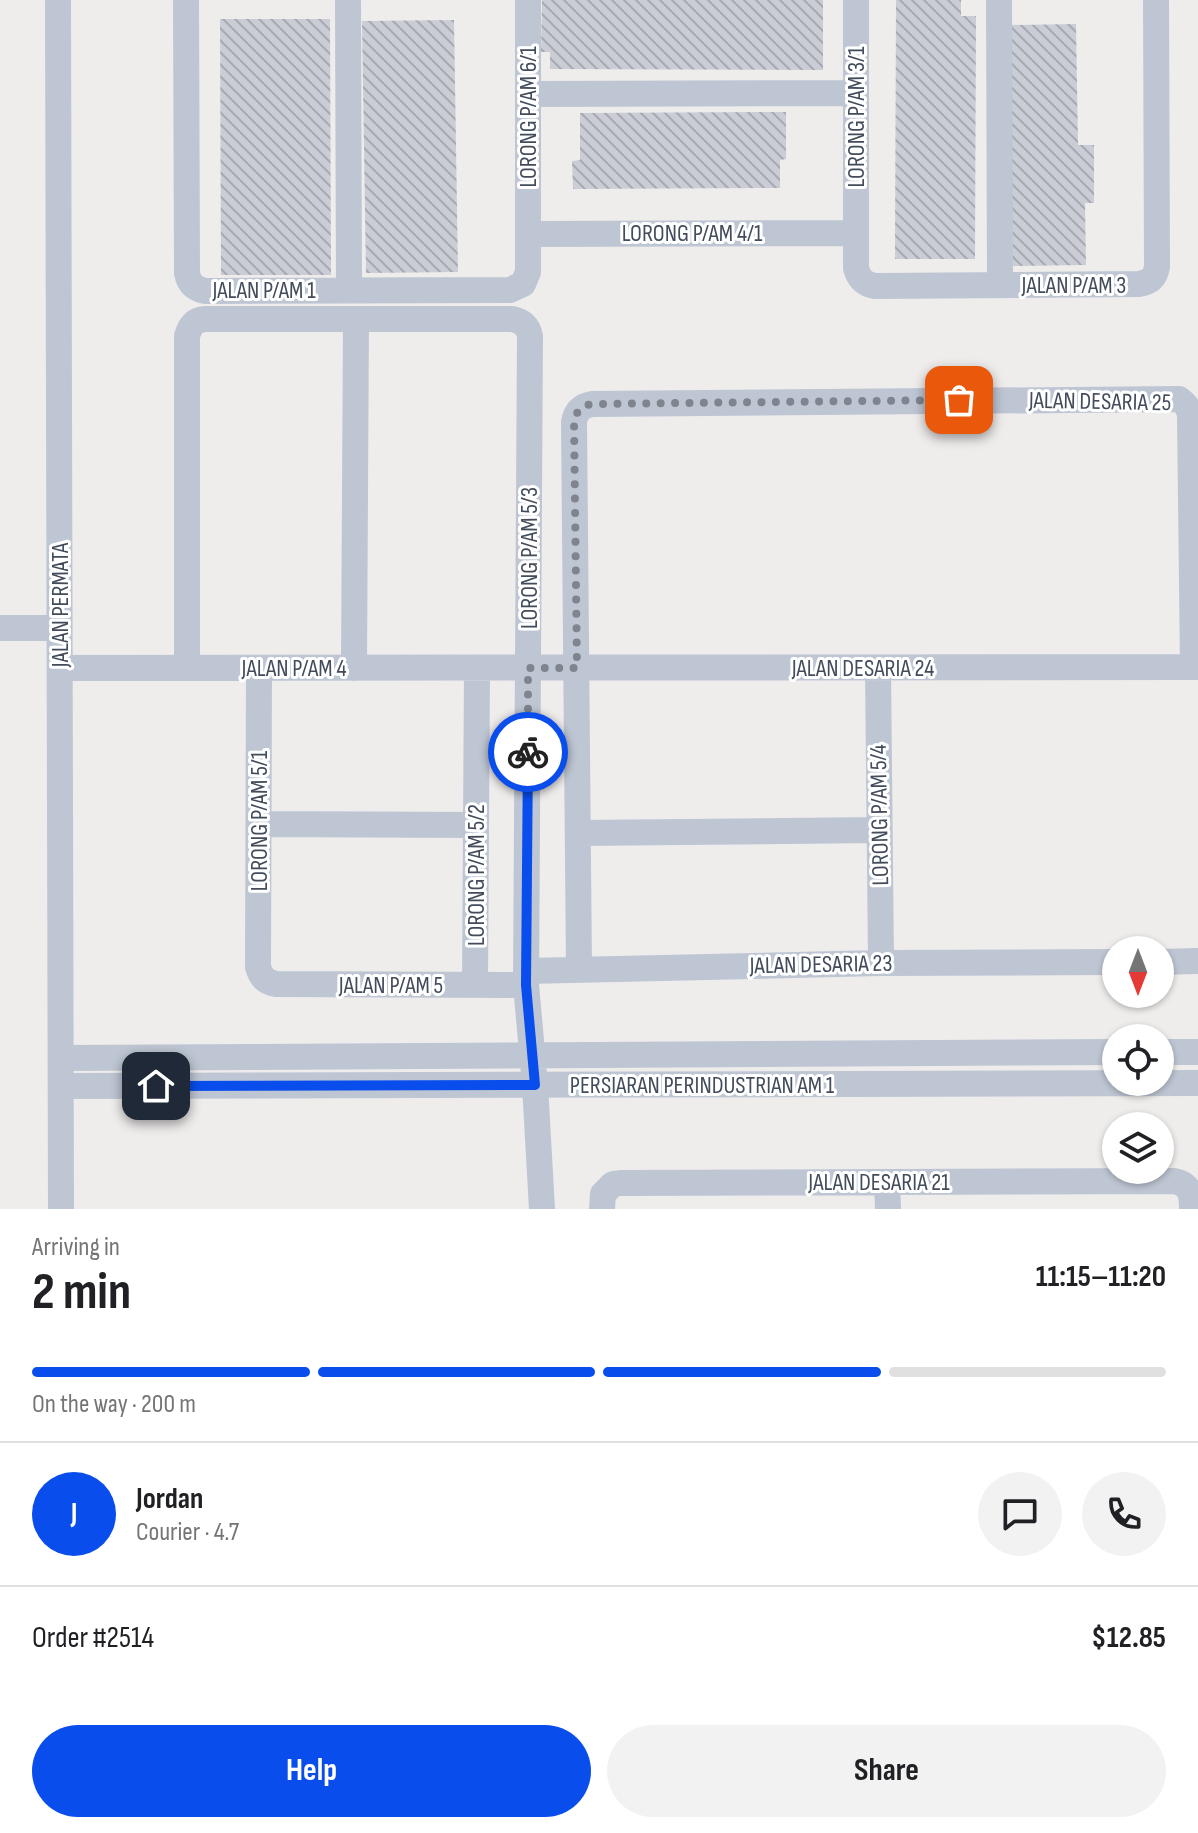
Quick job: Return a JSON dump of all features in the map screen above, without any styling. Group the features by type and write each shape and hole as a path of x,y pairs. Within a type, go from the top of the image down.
{"street":[{"name":"JALAN PERMATA","path":"58,0 61,1209"},
{"name":"JALAN P/AM 1","path":"186,0 188,280 192,285 205,291 510,290 523,284 528,272 528,234"},
{"path":"348,0 349,290"},
{"name":"LORONG P/AM 6/1","path":"528,0 528,234"},
{"name":"LORONG P/AM 3/1","path":"856,0 856,233"},
{"path":"999,0 1000,285"},
{"name":"JALAN P/AM 3","path":"856,233 856,268 862,281 868,285 1139,284 1152,279 1155,273 1156,0"},
{"path":"528,94 856,93"},
{"name":"LORONG P/AM 4/1","path":"528,234 856,233"},
{"path":"187,668 189,330 198,320 205,319 356,319 354,668"},
{"name":"LORONG P/AM 5/3","path":"356,319 512,319 519,320 529,330 526,978 542,1209"},
{"name":"JALAN DESARIA 25","path":"577,668 574,422 575,415 584,405 1173,398 1185,403 1190,416 1196,667"},
{"path":"0,628 59,628"},
{"name":"JALAN DESARIA 24","path":"528,668 1196,667"},
{"name":"JALAN P/AM 4","path":"60,668 528,668"},
{"name":"LORONG P/AM 5/1","path":"259,668 260,973"},
{"name":"LORONG P/AM 5/2","path":"475,985 477,668"},
{"path":"577,668 579,969"},
{"name":"LORONG P/AM 5/4","path":"878,668 881,963"},
{"path":"259,824 476,825"},
{"path":"578,833 879,830"},
{"path":"1174,962 1198,961"},
{"name":"JALAN DESARIA 23","path":"526,978 579,969 1102,962"},
{"name":"JALAN P/AM 5","path":"260,973 263,979 276,984 475,985 526,978"},
{"name":"PERSIARAN PERINDUSTRIAN AM 1","path":"61,1058 1102,1052"},
{"path":"1174,1052 1198,1052"},
{"name":"PERSIARAN PERINDUSTRIAN AM 1","path":"61,1086 1198,1083"},
{"name":"JALAN DESARIA 21","path":"602,1209 603,1194 607,1188 620,1183 1174,1181 1187,1186 1191,1192 1192,1209"},
{"path":"887,1182 888,1209"}],"building":[{"path":"542,0 823,0 823,70 550,69 550,52 541,52"},
{"path":"896,0 961,0 961,16 976,16 975,259 895,259"},
{"path":"220,19 330,19 331,275 221,275"},
{"path":"454,20 458,272 366,273 362,21"},
{"path":"1076,24 1078,145 1094,145 1094,203 1085,203 1086,265 1013,266 1009,25"},
{"path":"786,112 786,159 780,160 780,188 573,189 572,161 580,160 580,113"}],"way so far":[{"path":"528,752 528,668 577,668 574,422 579,409 592,404 959,400"}],"route":[{"path":"156,1086 535,1085 526,985 528,752"}]}
